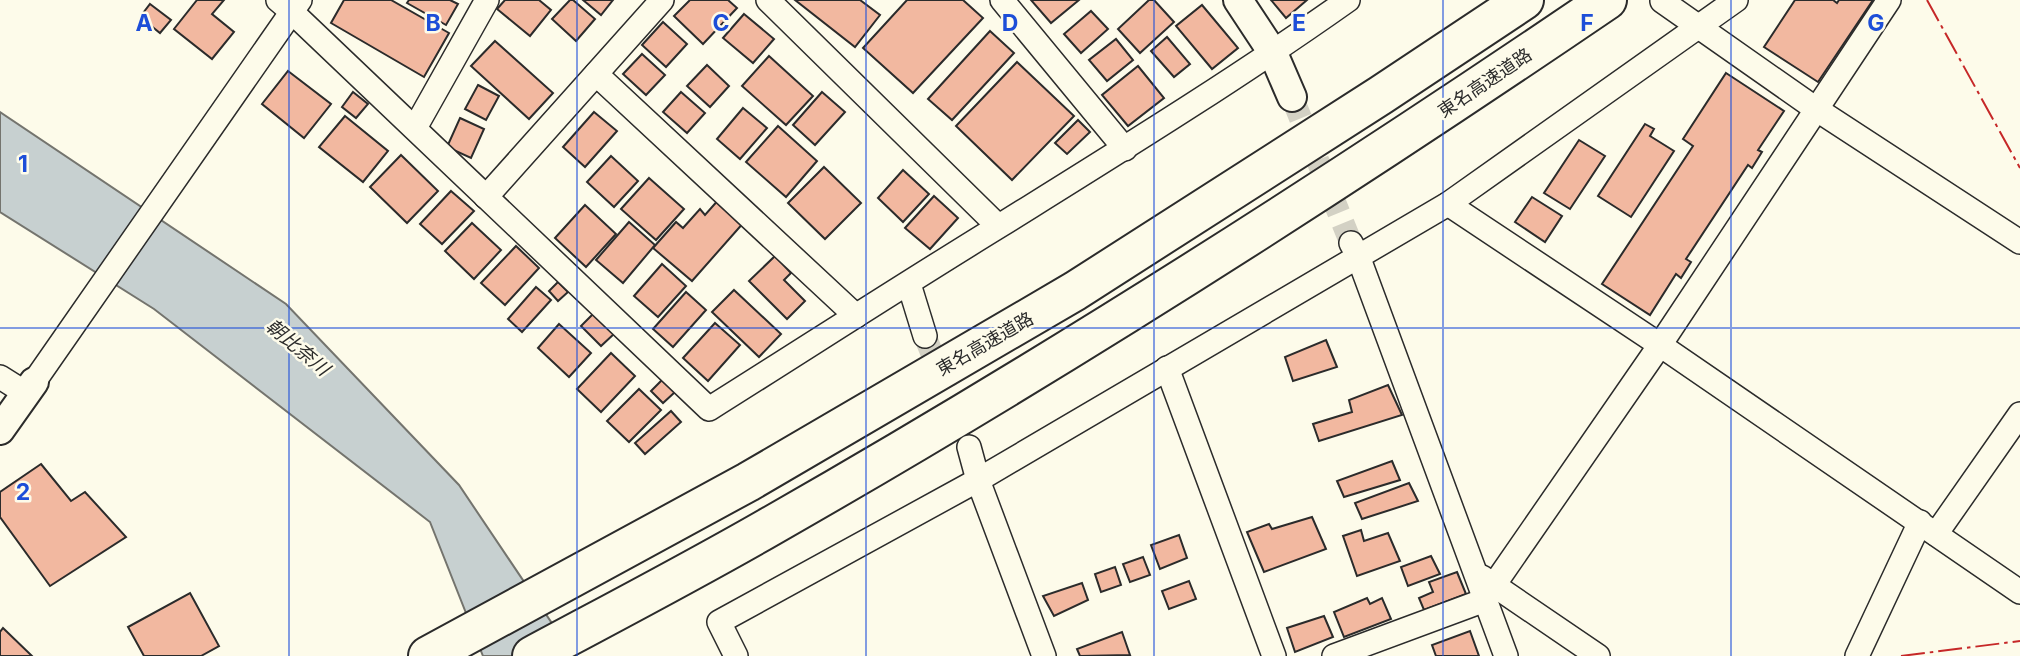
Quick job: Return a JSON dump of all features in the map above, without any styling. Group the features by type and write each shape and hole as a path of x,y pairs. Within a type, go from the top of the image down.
{"highway":[{"path":"1381,95 1494,0"},
{"name":"東名高速道路","path":"428,656 748,482 1075,291 1524,0"},
{"name":"東名高速道路","path":"532,656 793,514 1071,348 1441,113 1607,0"}],"street":[{"path":"415,128 487,0"},
{"path":"486,197 662,0"},
{"path":"768,0 998,226"},
{"path":"1002,0 1125,149"},
{"path":"1238,0 1273,54 1292,97"},
{"path":"0,377 15,406 213,127 290,4 486,197 709,409 1125,149 1273,54 1348,0"},
{"path":"736,656 719,622 978,480 1167,368 1354,249 1448,204 1736,0"},
{"path":"1334,656 1485,586 1660,345 1889,0"},
{"path":"1662,1 1816,109 2020,242"},
{"path":"596,74 856,316"},
{"path":"1448,204 1660,345 2020,592"},
{"path":"1354,249 1485,586 1506,656"},
{"path":"909,284 925,337"},
{"path":"1167,368 1274,656"},
{"path":"1857,656 1928,528 2020,414"},
{"path":"969,447 978,480 1044,656"},
{"path":"1485,586 1598,656"}],"water":[{"name":"朝比奈川","path":"0,112 286,304 459,485 574,656 483,656 430,522 154,309 0,212"}],"building":[{"path":"197,0 224,0 212,14 234,32 212,59 174,29"},
{"path":"344,0 391,0 449,33 424,77 331,23"},
{"path":"409,0 450,0 458,4 446,25 407,3"},
{"path":"505,0 539,0 551,10 530,36 497,9"},
{"path":"570,0 595,19 576,41 552,19"},
{"path":"583,0 613,0 601,15"},
{"path":"690,0 728,0 737,8 703,44 674,16"},
{"path":"795,0 860,0 880,15 855,47"},
{"path":"907,0 963,0 983,18 913,93 863,48"},
{"path":"1031,0 1079,0 1051,23"},
{"path":"1149,0 1154,0 1174,22 1140,53 1118,29"},
{"path":"1271,0 1307,0 1286,18"},
{"path":"1795,0 1833,0 1837,3 1839,0 1873,0 1818,82 1764,47"},
{"path":"150,4 171,20 160,33 140,17"},
{"path":"1202,5 1238,48 1212,69 1176,26"},
{"path":"1091,11 1108,29 1081,53 1064,34"},
{"path":"744,14 774,39 753,63 723,38"},
{"path":"663,22 687,44 666,67 642,45"},
{"path":"990,31 1014,53 952,120 928,99"},
{"path":"1167,37 1190,64 1174,77 1151,51"},
{"path":"1116,39 1133,60 1107,81 1089,60"},
{"path":"495,41 553,93 529,119 471,66"},
{"path":"642,54 665,75 646,95 623,74"},
{"path":"769,56 813,96 786,125 742,86"},
{"path":"1017,62 1074,116 1012,180 956,126"},
{"path":"707,65 729,86 710,107 687,86"},
{"path":"1138,66 1164,98 1128,126 1102,95"},
{"path":"288,71 331,104 304,138 262,104"},
{"path":"1726,73 1784,111 1758,150 1762,152 1752,168 1748,165 1686,259 1691,262 1681,278 1676,274 1650,315 1602,284 1693,146 1683,139"},
{"path":"478,85 499,96 486,120 465,109"},
{"path":"353,92 368,104 356,118 342,107"},
{"path":"681,92 705,113 687,133 663,112"},
{"path":"822,92 845,112 815,145 793,125"},
{"path":"743,108 767,128 740,159 717,139"},
{"path":"594,112 617,131 585,167 563,147"},
{"path":"345,116 388,151 363,182 319,147"},
{"path":"460,118 484,129 471,158 447,147"},
{"path":"1078,120 1090,132 1067,154 1055,143"},
{"path":"1645,124 1654,129 1650,136 1674,151 1631,217 1598,196"},
{"path":"778,126 817,161 786,197 746,162"},
{"path":"1579,140 1605,156 1570,209 1544,193"},
{"path":"401,155 438,191 407,223 370,187"},
{"path":"611,156 638,181 614,207 587,182"},
{"path":"824,167 861,203 825,239 788,203"},
{"path":"903,170 929,194 903,222 878,198"},
{"path":"649,178 684,209 656,240 621,209"},
{"path":"451,191 474,211 442,244 420,224"},
{"path":"934,196 958,218 930,249 905,228"},
{"path":"1532,197 1562,216 1545,242 1515,222"},
{"path":"720,198 745,221 692,281 653,248 676,222 683,228 700,209 705,215"},
{"path":"585,205 616,234 586,267 555,238"},
{"path":"629,222 655,245 623,283 596,260"},
{"path":"472,223 501,250 474,279 445,251"},
{"path":"516,246 539,268 505,305 481,283"},
{"path":"775,256 791,273 784,280 805,301 787,319 749,281"},
{"path":"662,264 686,286 658,317 634,296"},
{"path":"558,282 568,292 558,301 549,291"},
{"path":"536,287 551,300 522,332 508,319"},
{"path":"734,290 781,334 759,357 712,312"},
{"path":"686,292 706,310 673,347 653,329"},
{"path":"595,312 615,333 601,346 581,326"},
{"path":"715,323 740,345 708,381 683,358"},
{"path":"559,324 591,353 569,377 538,348"},
{"path":"1326,340 1337,367 1293,381 1285,357"},
{"path":"611,353 635,376 601,412 577,389"},
{"path":"662,380 675,392 663,403 651,391"},
{"path":"1388,385 1402,415 1319,441 1313,424 1352,412 1349,400"},
{"path":"639,389 661,410 629,442 607,421"},
{"path":"671,411 681,422 645,454 635,443"},
{"path":"1392,461 1400,480 1344,497 1337,481"},
{"path":"41,464 71,501 85,492 126,537 50,586 0,517 0,492"},
{"path":"1409,483 1418,501 1362,519 1355,503"},
{"path":"1312,517 1326,549 1264,572 1247,532 1269,524 1272,529"},
{"path":"1361,530 1364,541 1388,533 1400,561 1357,576 1343,536"},
{"path":"1179,535 1187,558 1160,569 1151,545"},
{"path":"1431,556 1440,574 1408,586 1401,567"},
{"path":"1143,557 1150,575 1130,582 1123,564"},
{"path":"1115,567 1121,585 1101,592 1095,574"},
{"path":"1457,572 1466,594 1424,610 1419,598 1433,592 1429,582"},
{"path":"1189,581 1196,599 1169,609 1162,591"},
{"path":"1082,583 1088,600 1054,616 1043,596"},
{"path":"190,593 219,646 201,656 144,656 128,627"},
{"path":"1367,598 1370,604 1382,598 1391,619 1344,637 1334,612"},
{"path":"1324,616 1333,637 1295,652 1287,628"},
{"path":"3,628 32,656 0,656 0,632"},
{"path":"1470,631 1479,656 1436,656 1432,645"},
{"path":"1122,632 1130,655 1080,656 1077,649"}],"tunnel":[{"path":"1292,97 1351,243"},
{"path":"925,336 961,427"}],"power":[{"path":"1927,0 2020,168"},
{"path":"1901,656 2020,641"}]}
